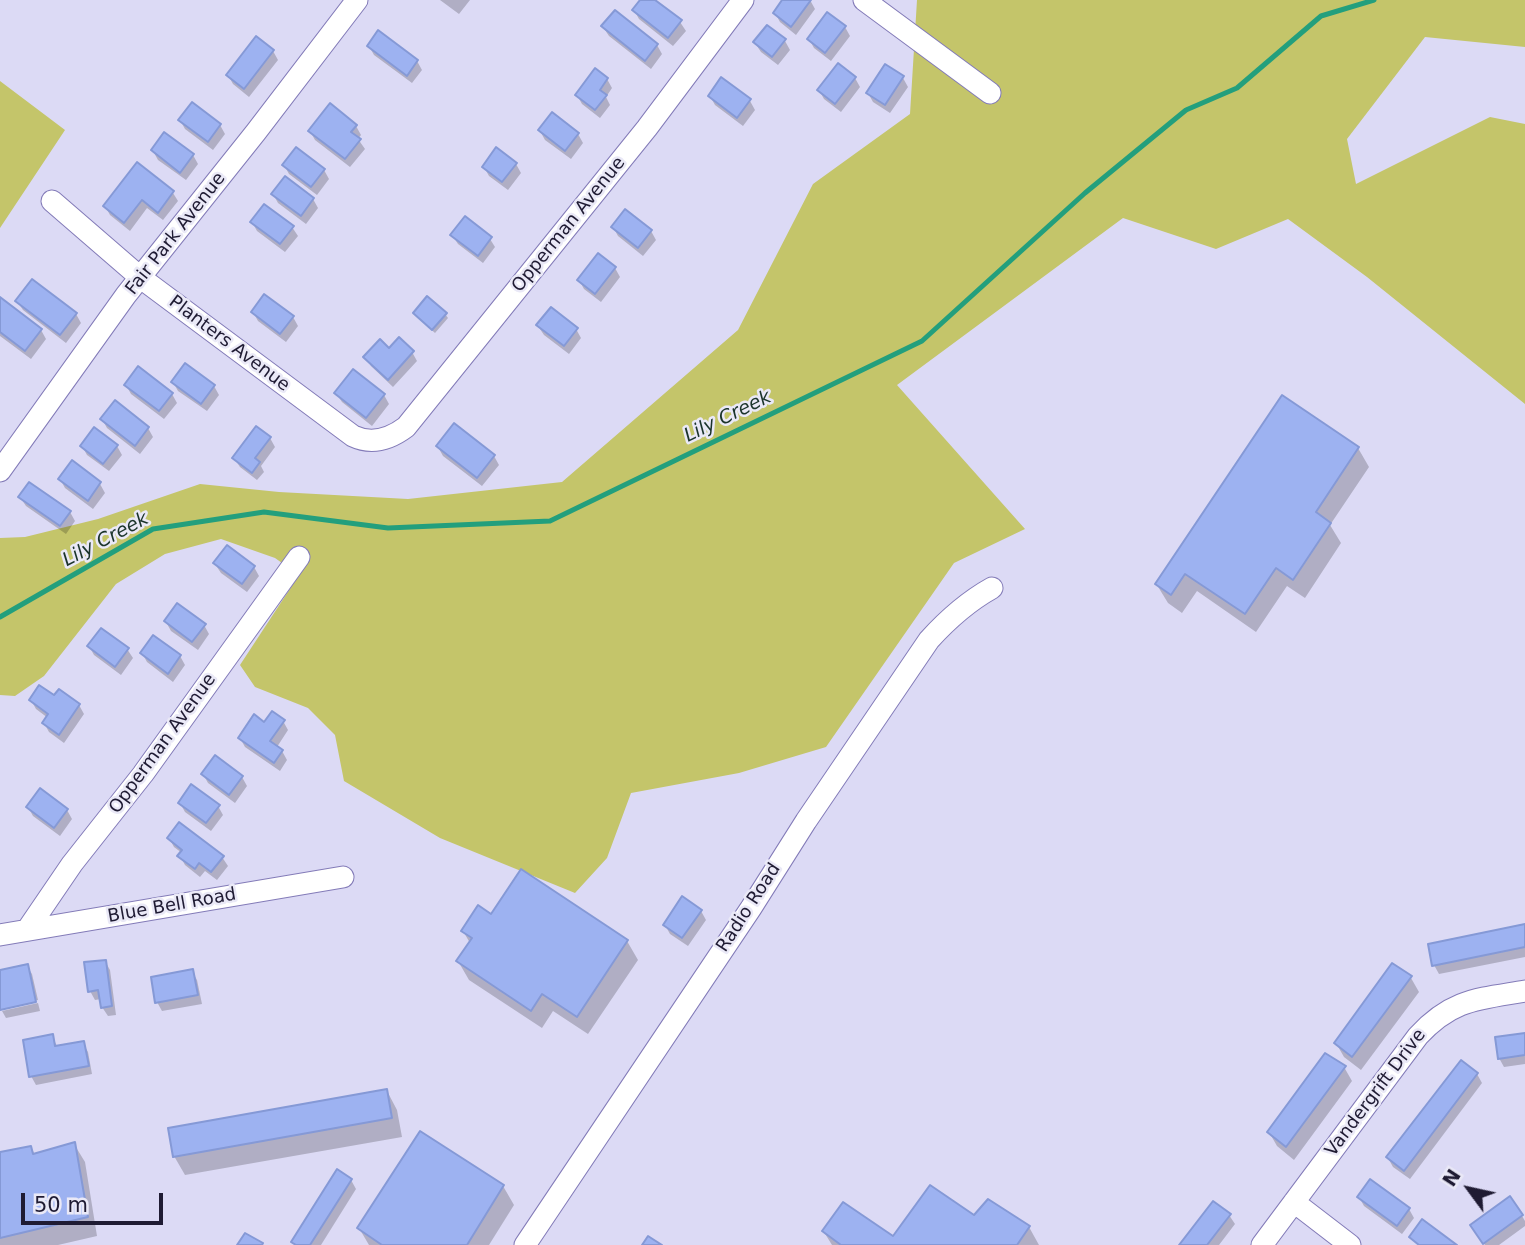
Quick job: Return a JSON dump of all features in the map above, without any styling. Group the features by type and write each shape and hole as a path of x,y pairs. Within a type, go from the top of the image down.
{"street":[{"name":"Fair Park Avenue","path":"0,471 127,295 357,0"},
{"name":"Opperman Avenue","path":"384,440 406,427 415,416 647,128 743,0"},
{"path":"864,0 990,93"},
{"name":"Planters Avenue","path":"52,201 141,278 353,436 370,441 384,440"},
{"name":"Opperman Avenue","path":"27,930 72,864 143,774 299,557"},
{"name":"Radio Road","path":"525,1245 929,640 947,620 992,588"},
{"name":"Blue Bell Road","path":"0,935 343,877"},
{"name":"Vandergrift Drive","path":"1262,1245 1431,1022 1464,1003 1525,991"},
{"path":"1294,1202 1350,1245"}],"shaded area":[{"path":"917,0 1525,0 1525,47 1425,37 1347,139 1356,184 1490,117 1525,124 1525,404 1367,277 1288,219 1216,249 1123,218 897,385 1025,529 954,563 826,747 739,773 631,793 607,858 575,893 440,838 344,781 335,735 308,708 255,687 240,665 299,575 275,558 221,539 165,554 116,584 44,676 15,696 0,695 0,538 25,537 98,519 200,484 279,492 408,499 562,482 738,330 813,184 910,114"},
{"path":"0,81 65,130 0,228"}],"building":[{"path":"640,0 655,0 682,20 668,38 632,10"},
{"path":"782,0 811,0 791,27 773,13"},
{"path":"615,10 658,44 645,61 601,26"},
{"path":"827,12 846,26 825,53 807,39"},
{"path":"767,25 786,39 772,57 753,42"},
{"path":"378,30 418,60 407,76 367,46"},
{"path":"256,36 274,50 244,89 226,75"},
{"path":"838,63 856,77 835,104 817,90"},
{"path":"885,64 904,76 885,105 866,93"},
{"path":"595,68 608,78 600,90 607,95 595,110 575,95"},
{"path":"721,77 751,99 737,118 708,96"},
{"path":"192,102 221,124 208,142 178,120"},
{"path":"330,103 357,125 351,132 361,139 345,159 308,131"},
{"path":"552,112 579,133 565,151 538,130"},
{"path":"164,132 194,154 180,173 151,150"},
{"path":"296,147 325,169 311,187 282,165"},
{"path":"496,147 517,163 502,182 482,167"},
{"path":"137,162 174,191 158,213 142,200 124,223 103,206"},
{"path":"285,176 314,198 301,216 271,194"},
{"path":"264,204 294,226 280,244 250,222"},
{"path":"625,209 652,230 638,248 611,227"},
{"path":"465,216 492,237 478,256 450,235"},
{"path":"598,253 616,267 595,294 577,280"},
{"path":"32,279 77,313 60,335 15,301"},
{"path":"264,294 294,316 280,334 251,312"},
{"path":"427,296 447,313 432,330 413,313"},
{"path":"0,297 42,329 25,351 0,332"},
{"path":"551,307 578,328 564,346 536,325"},
{"path":"399,337 414,351 388,380 363,357 380,339 389,348"},
{"path":"185,363 215,385 201,404 171,382"},
{"path":"138,366 173,393 159,411 124,385"},
{"path":"353,369 385,394 366,418 334,393"},
{"path":"1282,395 1359,447 1316,512 1331,523 1293,580 1276,568 1245,614 1185,574 1171,595 1155,584"},
{"path":"115,400 149,427 135,446 100,419"},
{"path":"454,423 495,455 477,478 436,446"},
{"path":"256,426 271,437 255,458 260,462 252,473 232,458"},
{"path":"94,427 118,445 103,464 80,446"},
{"path":"72,460 101,482 88,501 58,479"},
{"path":"29,482 71,511 60,526 18,497"},
{"path":"227,545 255,566 242,584 213,563"},
{"path":"177,603 206,624 192,642 164,621"},
{"path":"101,628 129,648 115,667 87,646"},
{"path":"153,635 181,655 168,674 140,653"},
{"path":"39,685 54,695 59,689 80,704 59,735 42,723 48,714 29,700"},
{"path":"272,711 285,720 270,741 283,750 274,763 238,738 254,714 264,722"},
{"path":"215,755 243,776 229,795 201,774"},
{"path":"191,784 220,805 206,823 178,803"},
{"path":"40,788 68,809 54,828 26,807"},
{"path":"179,822 224,856 211,872 199,863 195,869 177,856 182,850 167,838"},
{"path":"521,869 628,940 577,1017 542,994 531,1011 456,961 472,938 461,931 478,905 491,914"},
{"path":"682,896 702,910 682,938 663,925"},
{"path":"1525,924 1525,947 1432,966 1428,944"},
{"path":"106,960 112,1006 101,1008 98,990 88,992 84,962"},
{"path":"1392,963 1412,976 1352,1057 1334,1043"},
{"path":"28,964 36,1002 0,1010 0,970"},
{"path":"193,969 198,995 155,1003 151,977"},
{"path":"1525,1033 1525,1055 1498,1059 1495,1037"},
{"path":"53,1034 55,1046 84,1041 89,1066 29,1077 23,1040"},
{"path":"1325,1053 1346,1066 1286,1147 1267,1132"},
{"path":"1461,1060 1478,1073 1404,1171 1386,1157"},
{"path":"387,1089 392,1118 173,1157 168,1128"},
{"path":"420,1131 504,1185 467,1245 382,1245 357,1228"},
{"path":"75,1142 88,1217 0,1238 0,1152 31,1146 33,1154"},
{"path":"337,1169 352,1179 310,1245 296,1245 291,1242"},
{"path":"1370,1179 1410,1208 1397,1226 1357,1197"},
{"path":"930,1185 974,1215 988,1199 1030,1226 1017,1245 841,1245 822,1231 843,1202 893,1236"},
{"path":"1510,1196 1523,1215 1483,1244 1470,1225"},
{"path":"1213,1201 1231,1214 1207,1245 1179,1245"},
{"path":"1422,1219 1457,1245 1419,1245 1409,1237"},
{"path":"245,1233 263,1243 262,1245 237,1245"},
{"path":"648,1236 662,1245 642,1245"}],"waterway":[{"name":"Lily Creek","path":"0,617 153,529 264,512 388,528 550,521 922,341 1085,193 1186,110 1237,88 1321,16 1374,0"}]}
